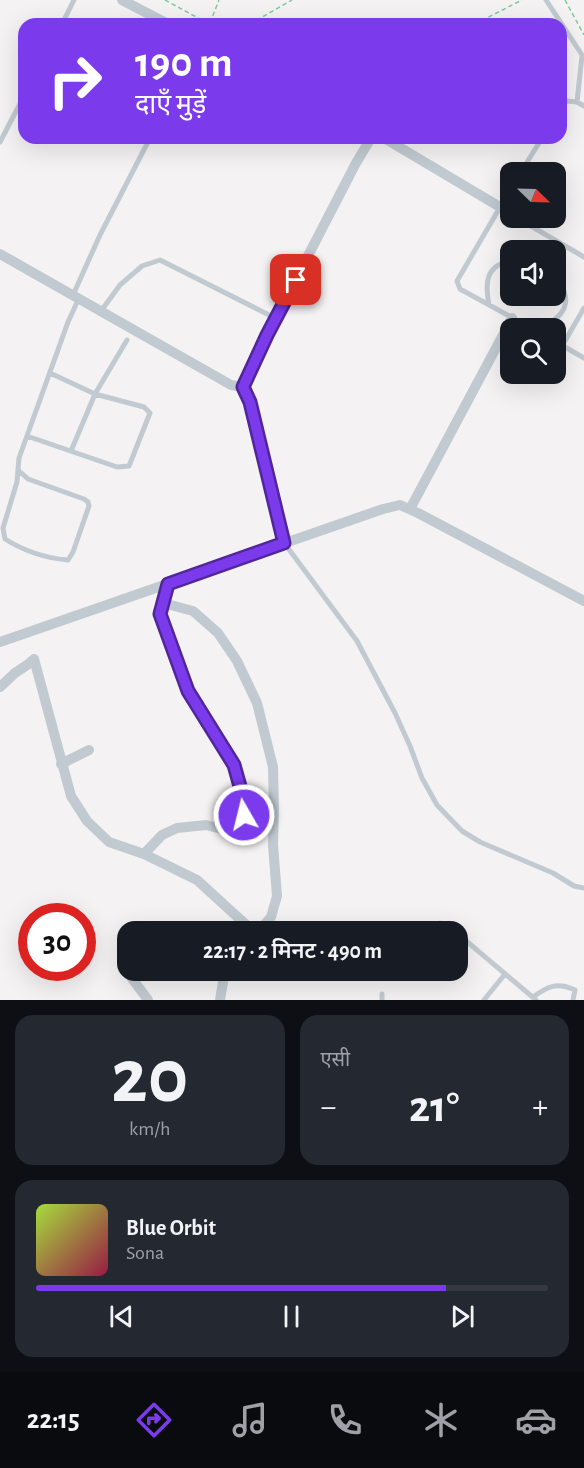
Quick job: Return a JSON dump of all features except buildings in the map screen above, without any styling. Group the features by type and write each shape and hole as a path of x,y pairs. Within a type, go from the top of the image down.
{"street":[{"path":"123,0 157,18"},
{"path":"243,387 367,144"},
{"path":"394,144 500,207"},
{"path":"0,254 231,384 243,387"},
{"path":"410,509 500,340"},
{"path":"243,387 250,402 284,543"},
{"path":"0,642 400,505 584,601"},
{"path":"144,854 162,835 177,828 206,825 232,829 240,823 244,815 243,797 234,765 188,691 160,614 168,584"},
{"path":"163,603 193,611 218,633 237,661 257,703 273,767 273,845 277,896 271,917 267,921"},
{"path":"0,687 34,659 70,796 87,821 109,842 144,854 197,880 244,921"},
{"path":"61,764 89,750"},
{"path":"134,981 148,1000"},
{"path":"220,1000 223,981"}],"lane":[{"path":"65,18 74,0"},
{"path":"546,0 558,18"},
{"path":"567,32 583,57 577,102"},
{"path":"567,101 577,102 584,106"},
{"path":"0,142 18,108"},
{"path":"18,470 28,479 88,502 89,506 68,560 51,559 17,546 4,539 3,528 17,482 18,470 19,458 76,296 100,235 147,144"},
{"path":"527,162 538,144"},
{"path":"500,207 457,281 460,289 512,318"},
{"path":"534,228 584,257"},
{"path":"101,311 120,285 142,266 160,260 276,319"},
{"path":"489,305 487,280 491,271 500,264"},
{"path":"566,339 584,309"},
{"path":"71,451 95,394 127,340"},
{"path":"566,347 584,358"},
{"path":"27,435 117,467 129,466 150,412 144,407 95,394 50,373"},
{"path":"284,543 357,642 437,805 462,831 480,842 544,869 574,886 584,888"},
{"path":"468,943 534,998 550,986 566,986 575,990 573,1000"},
{"path":"484,1000 505,974"}],"path":[{"path":"165,0 199,18"},
{"path":"212,18 219,0"},
{"path":"260,18 292,0"},
{"path":"487,18 522,0"},
{"path":"565,0 584,35"}],"route":[{"path":"244,815 243,797 234,765 188,691 160,614 168,584 284,543 250,402 243,387 296,280"}]}
